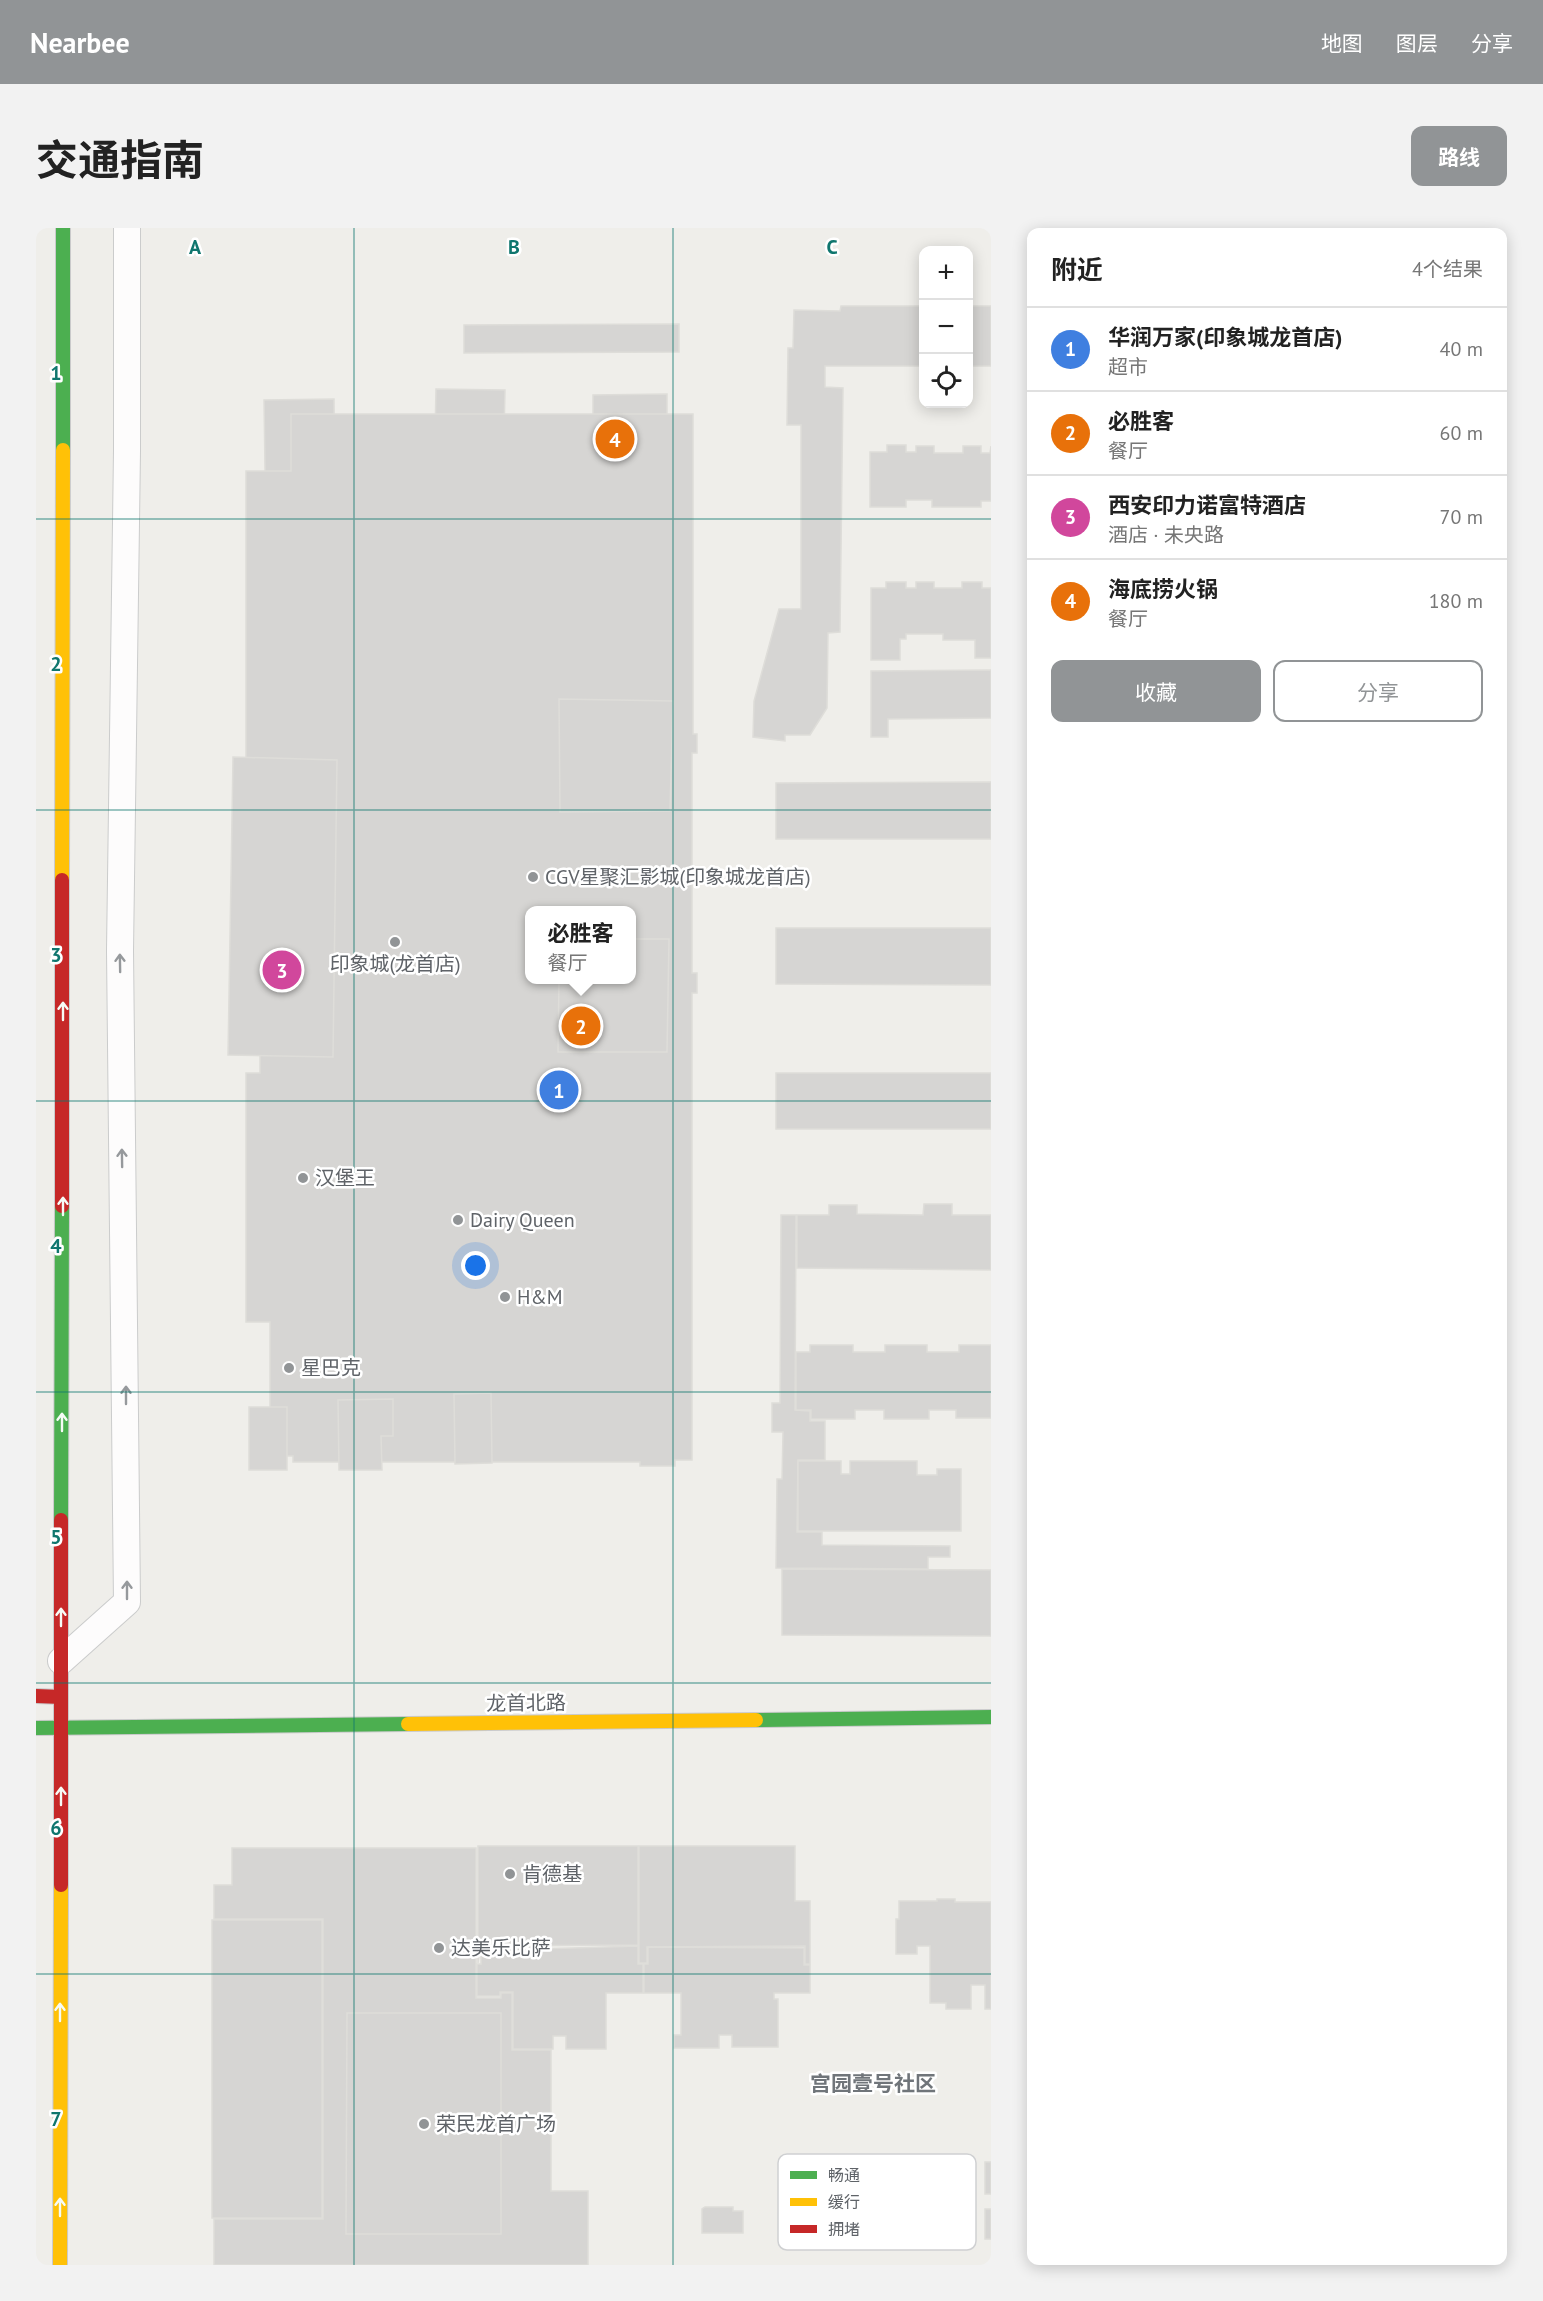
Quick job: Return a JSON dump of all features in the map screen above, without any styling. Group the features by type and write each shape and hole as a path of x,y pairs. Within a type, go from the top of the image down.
{"main road":[{"path":"60,2265 63,228"},
{"path":"36,1696 60,1696"},
{"name":"龙首北路","path":"36,1728 991,1717"}],"street":[{"path":"61,1661 127,1602 120,951 127,451 127,228"}],"building":[{"path":"841,306 919,306 919,366 825,366 825,387 843,388 840,632 828,633 827,708 810,735 785,735 785,741 753,737 754,701 779,609 801,609 801,425 787,425 788,348 793,348 794,310 840,311"},
{"path":"973,306 991,306 991,366 973,366"},
{"path":"679,324 679,352 464,353 464,325"},
{"path":"436,389 505,390 502,523 433,524"},
{"path":"667,394 667,535 593,536 593,395"},
{"path":"334,399 335,537 266,537 264,400"},
{"name":"印象城(龙首店)","path":"291,414 693,414 693,734 697,734 697,753 692,753 692,973 697,973 697,993 692,993 692,1460 675,1460 675,1466 640,1466 640,1462 293,1462 293,1456 270,1456 270,1322 246,1322 246,1073 260,1073 260,787 246,787 246,471 291,471"},
{"path":"887,445 906,445 906,452 916,452 916,446 934,446 934,453 963,453 963,446 981,446 981,453 990,453 991,446 991,501 981,501 981,507 932,507 932,500 906,500 906,507 870,507 870,452 887,452"},
{"path":"886,582 906,582 906,588 916,588 916,582 934,582 934,588 962,588 962,582 982,582 982,588 991,588 991,658 975,658 975,640 943,640 943,634 906,634 906,639 900,639 900,660 871,660 871,588 886,588"},
{"path":"991,670 991,718 888,719 888,737 871,737 871,671"},
{"path":"559,699 673,701 670,811 560,812"},
{"path":"233,757 337,760 333,1057 228,1055"},
{"path":"991,782 991,839 776,839 776,783"},
{"path":"776,928 991,928 991,985 776,984"},
{"path":"636,939 669,939 667,1052 558,1052 559,984 636,984"},
{"path":"776,1073 991,1073 991,1129 776,1129"},
{"path":"924,1204 952,1204 952,1215 991,1215 991,1270 797,1268 797,1215 829,1215 829,1205 857,1205 857,1214 923,1215"},
{"path":"781,1215 796,1215 795,1410 810,1411 810,1421 825,1421 825,1460 798,1460 797,1532 822,1532 822,1545 950,1546 950,1557 928,1557 928,1569 776,1568 777,1479 782,1479 783,1432 772,1432 772,1403 780,1403"},
{"path":"810,1345 853,1345 853,1352 885,1352 885,1345 927,1345 927,1352 959,1352 959,1345 991,1345 991,1418 956,1418 956,1410 929,1410 929,1419 884,1419 884,1410 855,1410 855,1419 811,1419 811,1410 796,1410 796,1352 810,1352"},
{"path":"491,1393 492,1463 455,1464 454,1394"},
{"path":"393,1399 393,1436 381,1436 382,1470 339,1470 338,1400"},
{"path":"249,1407 287,1407 287,1470 249,1470"},
{"path":"798,1461 841,1461 841,1474 850,1474 850,1461 917,1461 917,1475 937,1475 937,1469 961,1469 961,1531 798,1531"},
{"path":"782,1569 991,1570 991,1636 782,1635"},
{"path":"478,1846 638,1846 638,1945 480,1946 478,1963"},
{"path":"639,1846 795,1846 795,1901 810,1901 810,1964 805,1964 805,1946 647,1947 647,1963 639,1963"},
{"path":"232,1848 476,1848 476,1998 501,1998 501,1993 512,1993 512,2050 551,2050 551,2191 588,2191 588,2265 214,2265 214,2219 323,2219 323,1919 214,1919 214,1885 232,1885"},
{"path":"937,1899 955,1899 955,1902 991,1902 991,2009 985,2009 985,1985 971,1985 971,2009 946,2009 946,2003 930,2003 930,1946 917,1946 917,1954 896,1954 896,1919 899,1919 899,1901 937,1901"},
{"path":"212,1920 322,1920 322,2218 212,2218"},
{"path":"539,1946 539,1949 638,1946 638,1964 643,1964 643,1993 606,1993 606,2049 566,2049 566,2036 553,2036 553,2049 513,2049 513,1992 500,1992 500,1996 477,1996 477,1964 481,1964 481,1947"},
{"path":"648,1947 804,1948 804,1965 810,1965 810,1993 774,1993 774,1999 778,1999 778,2047 732,2047 732,2035 719,2035 719,2048 674,2048 674,2035 681,2035 681,1993 644,1993 644,1964 648,1964"},
{"name":"荣民龙首广场","path":"347,2013 501,2013 501,2234 346,2234"},
{"path":"985,2162 991,2162 991,2194 985,2194"},
{"path":"705,2207 733,2207 733,2211 743,2211 743,2233 702,2233 702,2209"},
{"path":"985,2209 991,2209 991,2239 985,2239"}],"traffic: fast":[{"path":"63,228 63,450"},
{"path":"61,1520 62,1206"},
{"path":"756,1720 991,1717"},
{"path":"36,1728 408,1724"}],"traffic: slow":[{"path":"62,880 63,450"},
{"path":"408,1724 756,1720"},
{"path":"60,2265 61,1885"}],"traffic: jam":[{"path":"62,880 62,1206"},
{"path":"61,1520 61,1885"},
{"path":"36,1696 61,1697"}],"place":[{"name":"海底捞火锅","path":"615,439"},
{"name":"CGV星聚汇影城(印象城龙首店)","path":"533,877"},
{"name":"印象城(龙首店)","path":"395,942"},
{"name":"西安印力诺富特酒店","path":"282,970"},
{"name":"必胜客","path":"581,1026"},
{"name":"华润万家(印象城龙首店)","path":"559,1090"},
{"name":"汉堡王","path":"303,1178"},
{"name":"Dairy Queen","path":"458,1220"},
{"name":"H&M","path":"505,1297"},
{"name":"星巴克","path":"289,1368"},
{"name":"肯德基","path":"510,1874"},
{"name":"达美乐比萨","path":"439,1948"},
{"name":"荣民龙首广场","path":"424,2124"}],"district":[{"name":"宫园壹号社区","path":"873,2084"}]}
